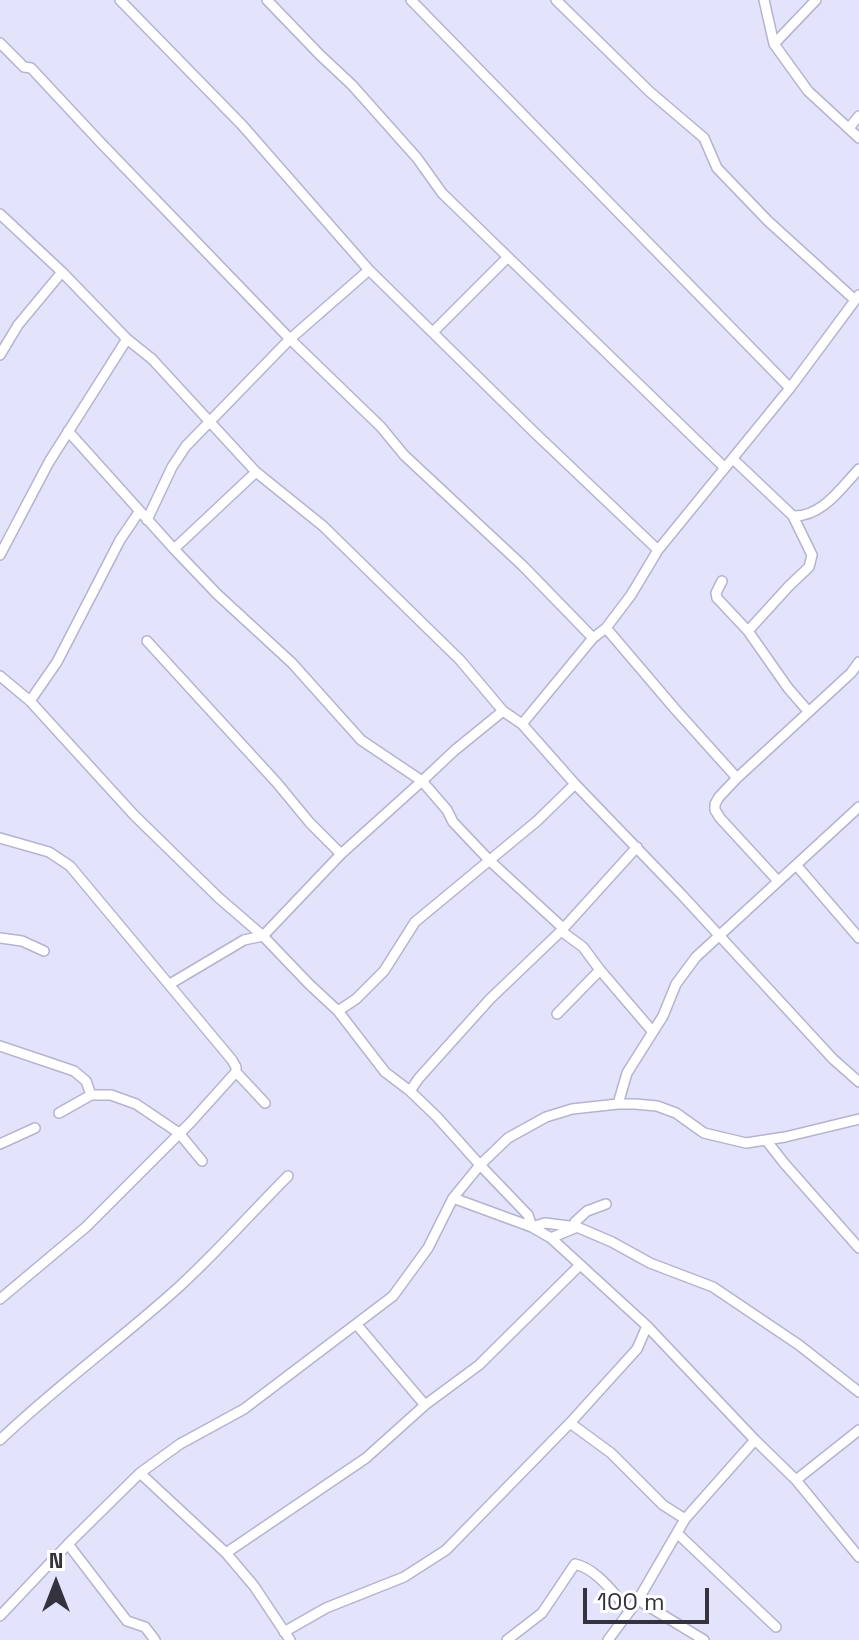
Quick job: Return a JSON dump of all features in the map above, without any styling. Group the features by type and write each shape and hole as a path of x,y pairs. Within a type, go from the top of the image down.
{"street":[{"path":"120,0 242,125 369,270 658,550"},
{"path":"267,0 352,85 417,158 442,193 724,467"},
{"path":"411,0 790,388"},
{"path":"522,724 593,638 606,628 631,595 658,550 790,388 857,298 768,221 717,168 704,138 650,92 556,0"},
{"path":"764,0 774,44 808,91 859,138"},
{"path":"774,44 816,0"},
{"path":"0,43 24,67 31,68 290,339 381,427 404,455 523,566 593,638"},
{"path":"849,128 859,116"},
{"path":"1,216 62,272 127,339 152,359 256,472 323,526 460,660 503,711 522,724 833,1059 859,1082"},
{"path":"433,332 507,258"},
{"path":"30,701 57,662 120,540 143,516 186,446 290,339 369,270"},
{"path":"0,355 18,325 62,272"},
{"path":"0,555 49,462 127,339"},
{"path":"68,431 174,549 217,594 292,663 361,740 422,781 447,810 453,822 490,861 583,947"},
{"path":"733,459 793,516 812,555 809,567 748,631"},
{"path":"793,516 804,517 830,501 859,469"},
{"path":"174,549 256,472"},
{"path":"722,581 717,598 748,631 808,711"},
{"path":"606,628 737,778"},
{"path":"147,641 341,854"},
{"path":"778,881 720,818 715,810 719,797 859,662"},
{"path":"0,677 30,701 134,815 338,1011 385,1072 437,1117 528,1215 532,1227"},
{"path":"170,984 244,940 263,936 341,854 455,750 503,711"},
{"path":"338,1011 356,999 384,971 415,922 537,821 575,784"},
{"path":"618,1104 627,1073 663,1016 676,984 696,957 859,807"},
{"path":"0,838 49,852 70,866 232,1060 236,1072 265,1103"},
{"path":"410,1091 490,999 562,930 637,847"},
{"path":"797,866 859,938"},
{"path":"572,919 573,929 583,947 653,1032"},
{"path":"0,938 22,941 44,951"},
{"path":"557,1014 600,970"},
{"path":"0,1046 74,1071 86,1081 91,1095"},
{"path":"0,1299 86,1227 213,1100 236,1072"},
{"path":"59,1113 91,1095 111,1095 136,1104 179,1133 202,1161"},
{"path":"0,1616 140,1473 180,1444 244,1409 393,1296 428,1248 453,1198 508,1138 546,1117 572,1109 618,1104 657,1106 676,1113 704,1133 746,1143 859,1119"},
{"path":"0,1144 35,1128"},
{"path":"766,1140 856,1242"},
{"path":"0,1440 182,1284 288,1176"},
{"path":"453,1198 532,1227 551,1238 647,1326 796,1480 859,1557"},
{"path":"577,1227 575,1222 578,1217 606,1204"},
{"path":"532,1227 545,1223 577,1227 650,1263 713,1287 799,1345 859,1392"},
{"path":"551,1238 577,1227"},
{"path":"226,1553 366,1458 425,1405 479,1365 580,1265"},
{"path":"357,1325 425,1405"},
{"path":"140,1473 226,1553 254,1586 287,1636 326,1608 404,1577 446,1550 570,1423 637,1349 647,1326"},
{"path":"570,1423 611,1453 663,1505 685,1519"},
{"path":"796,1480 859,1430"},
{"path":"608,1640 638,1600 685,1519 755,1440"},
{"path":"677,1533 776,1627"},
{"path":"68,1544 127,1621 145,1627 155,1640"},
{"path":"507,1640 542,1613 575,1564 582,1565 601,1579 629,1610"},
{"path":"638,1600 704,1640"}]}
